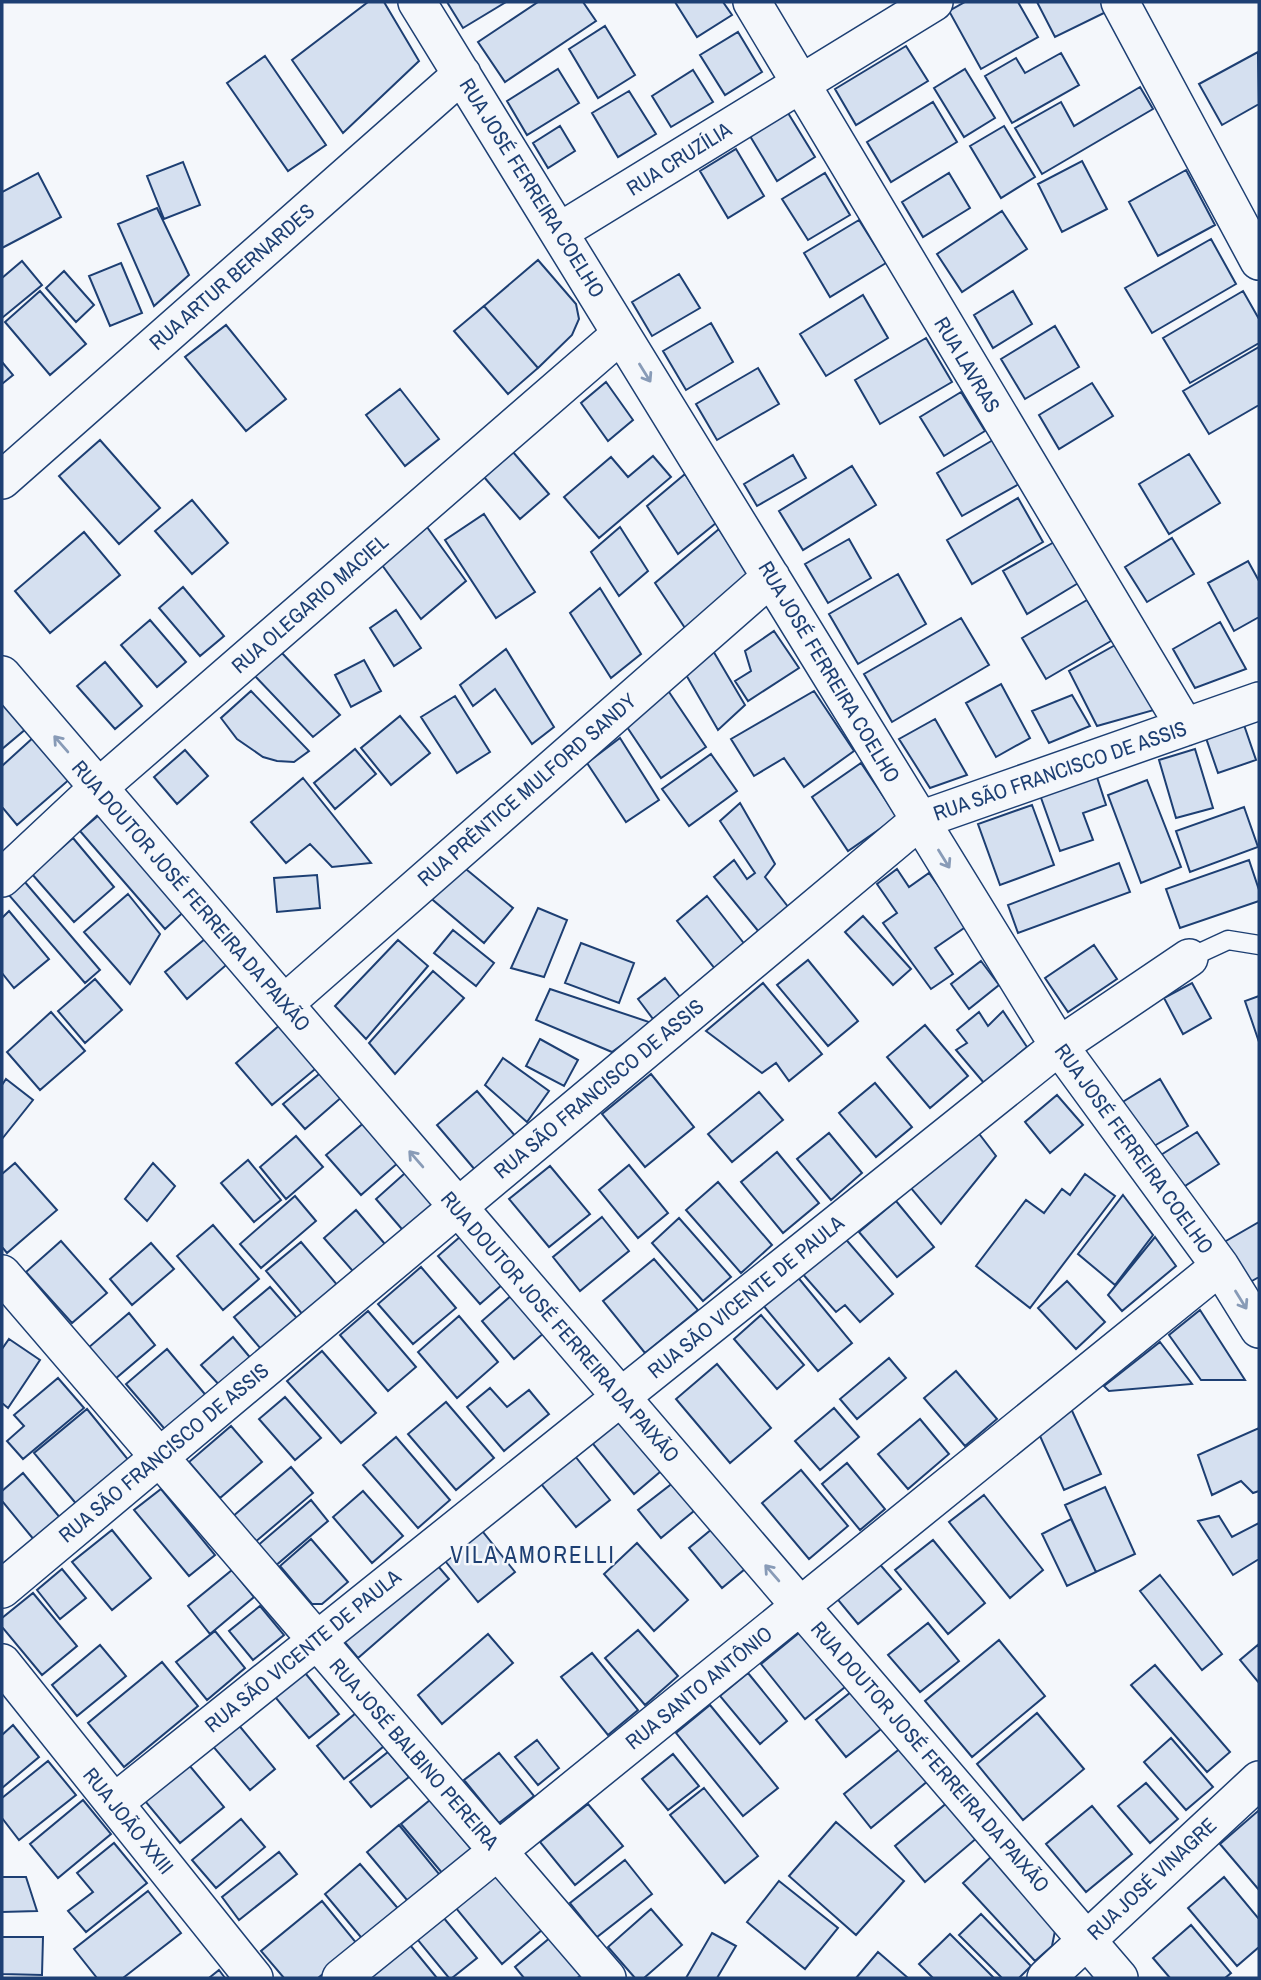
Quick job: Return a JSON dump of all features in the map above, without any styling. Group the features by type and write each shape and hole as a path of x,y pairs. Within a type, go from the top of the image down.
{"street":[{"name":"RUA JOSÉ FERREIRA COELHO","path":"417,2 1059,1046 1220,1266 1259,1329"},
{"name":"RUA LAVRAS","path":"752,2 799,85 1185,727"},
{"name":"RUA CRUZÍLIA","path":"559,232 934,2"},
{"path":"1120,2 1259,261"},
{"name":"RUA ARTUR BERNARDES","path":"2,480 462,74"},
{"name":"RUA OLEGARIO MACIEL","path":"2,878 99,788 621,334"},
{"name":"RUA PRÊNTICE MULFORD SANDY","path":"284,1004 771,577"},
{"name":"RUA DOUTOR JOSÉ FERREIRA DA PAIXÃO","path":"2,675 1119,1978"},
{"name":"RUA SÃO FRANCISCO DE ASSIS","path":"2,1589 920,820 1259,701"},
{"name":"RUA SÃO VICENTE DE PAULA","path":"114,1804 1059,1046 1189,958"},
{"name":"RUA SANTO ANTÔNIO","path":"341,1978 1220,1266"},
{"name":"RUA JOSÉ BALBINO PEREIRA","path":"2,1274 607,1978"},
{"name":"RUA JOÃO XXIII","path":"2,1664 254,1978"},
{"name":"RUA JOSÉ VINAGRE","path":"1046,1978 1259,1780"}],"lane":[{"path":"1189,958 1228,940 1259,945"}],"building":[{"path":"368,2 384,2 419,61 343,133 292,60"},
{"path":"447,2 506,2 463,28"},
{"path":"538,2 583,2 596,21 505,82 478,42"},
{"path":"675,2 723,2 732,15 697,37"},
{"path":"965,2 1018,2 1038,37 981,69 949,11"},
{"path":"1037,2 1101,2 1106,12 1055,37"},
{"path":"605,26 635,75 598,98 569,49"},
{"path":"738,32 762,72 725,95 700,55"},
{"path":"906,46 928,81 856,125 835,89"},
{"path":"1258,52 1259,104 1222,125 1199,84"},
{"path":"1061,53 1079,85 1012,123 985,76 1016,58 1025,73"},
{"path":"265,56 326,145 288,171 227,83"},
{"path":"558,69 579,103 527,135 507,101"},
{"path":"965,69 995,118 964,137 934,88"},
{"path":"693,70 713,102 671,127 652,96"},
{"path":"1140,87 1153,109 1042,174 1015,128 1061,102 1074,126"},
{"path":"629,91 656,134 618,157 592,113"},
{"path":"933,102 957,142 891,182 867,142"},
{"path":"788,113 815,157 777,181 750,136"},
{"path":"560,126 575,151 548,168 533,143"},
{"path":"1004,126 1035,177 1001,198 970,146"},
{"path":"736,149 764,196 728,218 700,171"},
{"path":"1082,161 1107,209 1062,232 1038,184"},
{"path":"183,162 200,205 164,219 147,176"},
{"path":"1186,170 1215,225 1158,256 1129,202"},
{"path":"38,173 61,217 2,248 2,192"},
{"path":"825,173 850,215 808,240 782,199"},
{"path":"949,173 970,208 923,237 902,202"},
{"path":"157,208 189,275 154,306 118,224"},
{"path":"1002,211 1027,249 962,292 937,254"},
{"path":"859,220 886,263 830,297 804,253"},
{"path":"1211,239 1236,284 1152,333 1125,288"},
{"path":"538,260 576,304 579,319 572,335 538,368 484,306"},
{"path":"22,261 42,285 2,318 2,278"},
{"path":"121,263 142,313 110,326 89,276"},
{"path":"64,271 94,305 76,322 46,288"},
{"path":"679,274 700,308 652,336 632,302"},
{"path":"40,291 86,344 50,375 5,322"},
{"path":"1013,291 1032,324 993,348 974,315"},
{"path":"1243,291 1259,319 1259,343 1190,383 1163,338"},
{"path":"863,295 888,338 826,376 800,334"},
{"path":"484,306 538,368 508,394 454,331"},
{"path":"711,323 733,362 686,390 663,351"},
{"path":"226,325 286,399 246,431 185,357"},
{"path":"1055,326 1079,367 1025,399 1001,359"},
{"path":"926,338 952,382 880,424 855,380"},
{"path":"1259,347 1259,405 1209,434 1183,391"},
{"path":"2,362 13,375 2,384"},
{"path":"758,368 779,404 717,440 696,404"},
{"path":"606,382 633,420 608,441 581,403"},
{"path":"1092,383 1113,416 1059,449 1039,415"},
{"path":"400,389 439,439 405,466 366,415"},
{"path":"961,392 985,431 944,456 920,417"},
{"path":"100,440 160,508 119,544 59,476"},
{"path":"993,440 1019,484 962,516 937,473"},
{"path":"513,452 549,494 520,519 484,477"},
{"path":"1189,454 1220,503 1169,534 1139,484"},
{"path":"793,455 806,478 757,506 744,484"},
{"path":"653,456 671,477 599,538 564,497 611,457 628,477"},
{"path":"852,466 876,505 803,550 779,511"},
{"path":"685,474 716,523 678,554 647,506"},
{"path":"1018,498 1043,542 972,584 947,540"},
{"path":"192,500 228,543 192,574 155,531"},
{"path":"484,514 535,592 496,618 445,540"},
{"path":"427,527 466,581 421,619 382,565"},
{"path":"620,527 648,571 619,596 591,552"},
{"path":"719,529 749,575 685,628 655,583"},
{"path":"84,532 120,575 50,633 15,591"},
{"path":"1172,538 1194,574 1147,602 1125,567"},
{"path":"849,539 871,578 828,603 805,564"},
{"path":"1056,541 1080,582 1027,614 1003,571"},
{"path":"1248,561 1259,581 1259,617 1234,631 1208,583"},
{"path":"898,574 926,624 858,664 829,614"},
{"path":"183,587 224,636 200,656 159,608"},
{"path":"600,588 641,654 611,678 570,613"},
{"path":"1087,600 1111,641 1046,679 1022,638"},
{"path":"396,610 421,648 394,666 370,628"},
{"path":"961,618 989,665 892,722 864,674"},
{"path":"150,620 186,662 157,687 121,645"},
{"path":"1220,622 1246,669 1195,688 1173,649"},
{"path":"774,631 799,668 748,701 735,681 751,671 745,651"},
{"path":"1117,644 1154,710 1097,726 1069,671"},
{"path":"506,649 554,727 532,744 495,689 473,706 460,685"},
{"path":"712,649 745,705 718,730 685,673"},
{"path":"282,653 340,715 313,737 254,675"},
{"path":"364,660 381,691 351,707 335,675"},
{"path":"105,662 142,706 115,729 77,686"},
{"path":"1001,684 1030,738 996,757 966,703"},
{"path":"667,689 706,747 661,778 625,724"},
{"path":"251,691 309,751 294,762 277,761 263,757 237,739 221,718"},
{"path":"814,691 854,751 804,787 784,758 754,776 731,739"},
{"path":"1072,695 1090,726 1049,743 1032,711"},
{"path":"455,696 490,752 457,773 421,717"},
{"path":"2,698 27,728 2,749"},
{"path":"400,716 430,753 391,785 361,748"},
{"path":"935,719 967,775 930,788 899,739"},
{"path":"1244,725 1256,760 1218,773 1206,738"},
{"path":"35,736 71,778 17,825 2,807 2,766"},
{"path":"620,738 659,800 626,822 587,763"},
{"path":"355,749 376,774 335,809 314,783"},
{"path":"1195,749 1213,808 1176,818 1159,760"},
{"path":"185,750 208,776 177,804 154,777"},
{"path":"711,754 737,791 689,826 662,789"},
{"path":"861,763 897,817 848,851 812,797"},
{"path":"1093,765 1106,805 1083,813 1093,840 1060,851 1040,795"},
{"path":"303,778 371,863 332,867 310,844 286,863 251,822"},
{"path":"1147,780 1181,867 1141,883 1108,795"},
{"path":"740,803 775,864 765,877 789,908 759,932 714,877 734,860 747,879 755,873 720,821"},
{"path":"1032,805 1054,865 1000,885 978,824"},
{"path":"1244,807 1258,847 1190,872 1176,831"},
{"path":"105,810 189,907 165,929 80,831"},
{"path":"73,838 114,887 74,922 32,874"},
{"path":"455,860 513,908 484,943 427,895"},
{"path":"1249,860 1259,890 1259,901 1180,928 1166,889"},
{"path":"1119,863 1130,892 1018,933 1008,905"},
{"path":"897,869 909,887 929,873 967,926 935,948 953,974 931,989 883,923 897,913 877,884"},
{"path":"317,875 320,908 277,912 274,878"},
{"path":"24,881 100,970 85,983 8,894"},
{"path":"128,894 160,934 130,984 84,932"},
{"path":"707,896 746,946 716,970 677,921"},
{"path":"538,908 567,920 544,977 511,968"},
{"path":"9,911 49,959 14,988 2,973 2,918"},
{"path":"863,916 911,969 893,985 845,932"},
{"path":"453,930 494,963 476,986 434,953"},
{"path":"211,934 232,960 187,999 165,972"},
{"path":"398,940 428,966 366,1039 335,1006"},
{"path":"581,943 634,963 619,1003 565,983"},
{"path":"1094,945 1117,979 1068,1012 1045,978"},
{"path":"808,960 858,1021 828,1046 777,985"},
{"path":"981,961 999,985 969,1009 951,984"},
{"path":"433,971 464,998 395,1074 369,1043"},
{"path":"665,978 680,997 653,1019 638,999"},
{"path":"95,979 122,1010 85,1043 58,1011"},
{"path":"763,983 822,1054 789,1081 776,1063 762,1073 706,1031"},
{"path":"1192,983 1211,1018 1183,1034 1164,998"},
{"path":"550,989 652,1023 612,1052 536,1020"},
{"path":"1259,996 1259,1042 1245,1001"},
{"path":"1003,1011 1027,1047 984,1083 956,1050 967,1043 957,1030 979,1012 988,1026"},
{"path":"51,1012 85,1051 40,1090 7,1052"},
{"path":"289,1017 326,1060 272,1105 236,1063"},
{"path":"925,1025 968,1076 930,1108 887,1057"},
{"path":"540,1039 578,1060 564,1086 526,1066"},
{"path":"503,1058 549,1091 527,1122 485,1085"},
{"path":"330,1065 351,1089 305,1129 283,1104"},
{"path":"651,1074 694,1127 645,1167 602,1114"},
{"path":"6,1079 33,1100 2,1139 2,1085"},
{"path":"1160,1079 1188,1126 1149,1149 1121,1103"},
{"path":"875,1083 912,1127 876,1157 839,1113"},
{"path":"477,1091 516,1137 476,1171 437,1125"},
{"path":"759,1092 783,1120 732,1162 708,1134"},
{"path":"1057,1095 1083,1125 1050,1153 1025,1122"},
{"path":"373,1115 407,1155 361,1195 326,1155"},
{"path":"977,1131 996,1156 941,1224 910,1187"},
{"path":"1197,1132 1219,1164 1174,1193 1153,1160"},
{"path":"829,1133 862,1173 831,1200 797,1159"},
{"path":"296,1136 323,1167 286,1199 260,1167"},
{"path":"777,1152 819,1203 783,1233 741,1182"},
{"path":"248,1160 281,1200 254,1222 221,1183"},
{"path":"15,1163 57,1210 7,1253 2,1247 2,1174"},
{"path":"153,1163 175,1186 147,1221 125,1199"},
{"path":"629,1165 668,1213 638,1238 599,1190"},
{"path":"413,1166 444,1202 407,1235 376,1199"},
{"path":"550,1166 590,1214 549,1247 509,1199"},
{"path":"1085,1174 1115,1196 1030,1308 976,1266 1026,1200 1044,1213 1062,1189 1070,1195"},
{"path":"718,1182 772,1245 741,1273 686,1210"},
{"path":"1123,1195 1153,1235 1115,1285 1078,1254"},
{"path":"295,1196 316,1221 261,1268 240,1244"},
{"path":"896,1201 934,1247 897,1277 859,1232"},
{"path":"356,1210 390,1250 358,1277 324,1238"},
{"path":"602,1217 629,1251 580,1291 553,1257"},
{"path":"679,1218 731,1277 703,1301 652,1243"},
{"path":"1259,1222 1259,1277 1243,1286 1219,1245"},
{"path":"213,1225 259,1279 223,1310 177,1256"},
{"path":"469,1229 511,1277 480,1304 438,1256"},
{"path":"843,1236 893,1294 860,1322 845,1305 836,1312 801,1272"},
{"path":"1155,1237 1176,1266 1122,1311 1108,1295"},
{"path":"61,1241 107,1293 72,1323 26,1272"},
{"path":"301,1242 344,1293 309,1322 266,1271"},
{"path":"151,1243 174,1269 132,1305 110,1279"},
{"path":"654,1259 698,1310 645,1353 603,1301"},
{"path":"421,1267 456,1308 413,1344 378,1304"},
{"path":"796,1275 852,1343 818,1371 762,1304"},
{"path":"1067,1281 1105,1322 1076,1349 1038,1308"},
{"path":"270,1287 302,1324 266,1355 234,1317"},
{"path":"520,1288 553,1325 514,1359 482,1321"},
{"path":"1200,1310 1245,1380 1201,1380 1169,1335"},
{"path":"368,1311 416,1367 388,1391 340,1335"},
{"path":"129,1313 155,1345 115,1379 88,1348"},
{"path":"761,1315 804,1365 777,1389 734,1339"},
{"path":"459,1316 498,1362 457,1398 418,1352"},
{"path":"233,1337 253,1361 222,1388 201,1365"},
{"path":"9,1339 40,1360 8,1408 2,1403 2,1349"},
{"path":"1160,1342 1192,1384 1109,1391 1104,1386"},
{"path":"167,1349 209,1399 169,1434 126,1384"},
{"path":"322,1351 376,1413 341,1443 287,1381"},
{"path":"889,1358 906,1378 857,1419 840,1399"},
{"path":"717,1364 771,1428 730,1463 676,1399"},
{"path":"956,1371 997,1419 965,1446 924,1398"},
{"path":"58,1378 84,1408 23,1459 7,1441 24,1426 14,1415"},
{"path":"490,1388 507,1407 529,1390 549,1414 504,1451 467,1407"},
{"path":"285,1397 321,1438 295,1460 259,1419"},
{"path":"446,1402 494,1458 456,1490 408,1434"},
{"path":"1068,1402 1101,1474 1064,1490 1036,1427"},
{"path":"618,1405 667,1466 634,1494 584,1433"},
{"path":"834,1408 859,1437 820,1470 795,1441"},
{"path":"87,1409 130,1462 78,1506 34,1453"},
{"path":"920,1419 949,1454 908,1489 878,1454"},
{"path":"231,1426 262,1462 220,1498 189,1462"},
{"path":"1259,1428 1259,1491 1253,1493 1241,1481 1212,1495 1198,1455"},
{"path":"396,1437 450,1500 418,1528 363,1465"},
{"path":"567,1446 610,1500 576,1527 533,1474"},
{"path":"847,1463 885,1509 860,1530 822,1484"},
{"path":"291,1467 313,1493 254,1543 232,1517"},
{"path":"801,1470 848,1526 809,1559 762,1503"},
{"path":"23,1473 62,1520 35,1541 2,1501 2,1491"},
{"path":"678,1479 700,1506 661,1538 638,1510"},
{"path":"1105,1487 1135,1554 1096,1572 1065,1505"},
{"path":"161,1489 215,1555 189,1576 134,1510"},
{"path":"363,1491 403,1536 372,1563 333,1517"},
{"path":"984,1495 1043,1570 1010,1598 949,1522"},
{"path":"311,1500 328,1521 274,1567 256,1547"},
{"path":"1219,1516 1232,1537 1259,1523 1259,1559 1233,1575 1198,1521"},
{"path":"1071,1519 1096,1572 1067,1586 1042,1534"},
{"path":"475,1522 515,1572 478,1602 438,1552"},
{"path":"718,1524 751,1564 722,1588 689,1548"},
{"path":"112,1530 151,1578 112,1610 72,1562"},
{"path":"311,1539 348,1582 322,1604 312,1604 280,1566"},
{"path":"933,1540 985,1603 948,1634 895,1570"},
{"path":"637,1543 688,1600 654,1631 604,1574"},
{"path":"432,1559 449,1579 358,1658 338,1634"},
{"path":"877,1561 901,1589 858,1624 834,1595"},
{"path":"62,1569 86,1598 60,1619 37,1590"},
{"path":"232,1570 254,1597 210,1634 188,1606"},
{"path":"1160,1575 1222,1654 1202,1670 1140,1591"},
{"path":"33,1593 77,1646 42,1675 2,1627 2,1618"},
{"path":"260,1606 284,1635 253,1660 229,1631"},
{"path":"928,1623 959,1661 920,1692 888,1655"},
{"path":"805,1628 850,1683 805,1719 761,1664"},
{"path":"638,1630 678,1676 645,1705 605,1658"},
{"path":"215,1631 245,1668 207,1700 176,1662"},
{"path":"488,1634 513,1663 442,1724 418,1695"},
{"path":"999,1640 1045,1696 972,1757 925,1701"},
{"path":"1259,1644 1259,1683 1240,1660"},
{"path":"100,1645 126,1676 77,1716 52,1685"},
{"path":"592,1653 638,1710 608,1735 561,1677"},
{"path":"162,1662 198,1706 124,1767 88,1723"},
{"path":"1155,1665 1230,1752 1207,1772 1131,1685"},
{"path":"301,1668 339,1714 309,1738 271,1692"},
{"path":"748,1673 787,1721 760,1744 720,1696"},
{"path":"856,1688 886,1725 846,1757 816,1720"},
{"path":"710,1705 778,1788 743,1816 676,1733"},
{"path":"356,1713 384,1746 344,1779 317,1746"},
{"path":"1037,1713 1084,1769 1023,1820 977,1764"},
{"path":"237,1723 275,1769 250,1790 211,1744"},
{"path":"13,1725 39,1757 2,1788 2,1735"},
{"path":"1171,1738 1213,1787 1186,1810 1144,1762"},
{"path":"537,1740 559,1768 538,1785 515,1757"},
{"path":"902,1747 929,1780 871,1828 844,1794"},
{"path":"388,1752 409,1777 371,1807 350,1782"},
{"path":"499,1753 534,1796 499,1823 464,1780"},
{"path":"673,1754 699,1786 668,1810 642,1779"},
{"path":"48,1761 76,1795 19,1840 2,1818 2,1798"},
{"path":"189,1765 224,1807 180,1843 145,1801"},
{"path":"1146,1783 1178,1819 1150,1843 1118,1806"},
{"path":"704,1788 758,1856 725,1883 670,1815"},
{"path":"83,1800 111,1834 58,1878 30,1844"},
{"path":"430,1800 472,1850 443,1874 401,1824"},
{"path":"948,1802 978,1837 925,1882 895,1846"},
{"path":"588,1804 623,1846 575,1885 540,1842"},
{"path":"1092,1806 1132,1854 1086,1892 1046,1844"},
{"path":"1259,1812 1259,1890 1220,1844"},
{"path":"241,1819 265,1847 216,1888 192,1860"},
{"path":"836,1822 904,1881 856,1935 789,1876"},
{"path":"399,1825 444,1880 412,1906 367,1852"},
{"path":"114,1843 147,1883 86,1932 68,1911 93,1892 77,1873"},
{"path":"279,1852 297,1874 239,1920 222,1897"},
{"path":"993,1855 1055,1931 1052,1946 1035,1961 963,1883"},
{"path":"625,1860 652,1894 597,1937 570,1903"},
{"path":"360,1864 401,1912 365,1942 325,1894"},
{"path":"497,1872 543,1929 502,1964 455,1907"},
{"path":"2,1877 26,1877 37,1911 2,1912"},
{"path":"1224,1877 1259,1919 1259,1947 1237,1966 1188,1908"},
{"path":"779,1881 838,1928 805,1969 747,1922"},
{"path":"148,1891 181,1933 123,1978 97,1978 74,1949"},
{"path":"322,1901 358,1945 318,1978 284,1978 261,1951"},
{"path":"651,1909 682,1945 644,1978 635,1978 608,1947"},
{"path":"981,1914 1031,1966 1019,1978 1002,1978 959,1935"},
{"path":"443,1917 477,1958 452,1978 449,1978 417,1939"},
{"path":"1191,1925 1231,1973 1225,1978 1170,1978 1153,1958"},
{"path":"712,1933 736,1946 717,1978 686,1978"},
{"path":"950,1934 994,1978 933,1978 919,1964"},
{"path":"2,1937 43,1937 42,1975 2,1974"},
{"path":"551,1937 582,1975 577,1978 524,1978 515,1967"},
{"path":"410,1945 437,1978 369,1978"},
{"path":"878,1952 908,1978 856,1978"},
{"path":"219,1970 225,1978 209,1978"}],"district":[{"name":"VILA AMORELLI","path":"533,1555"}]}
